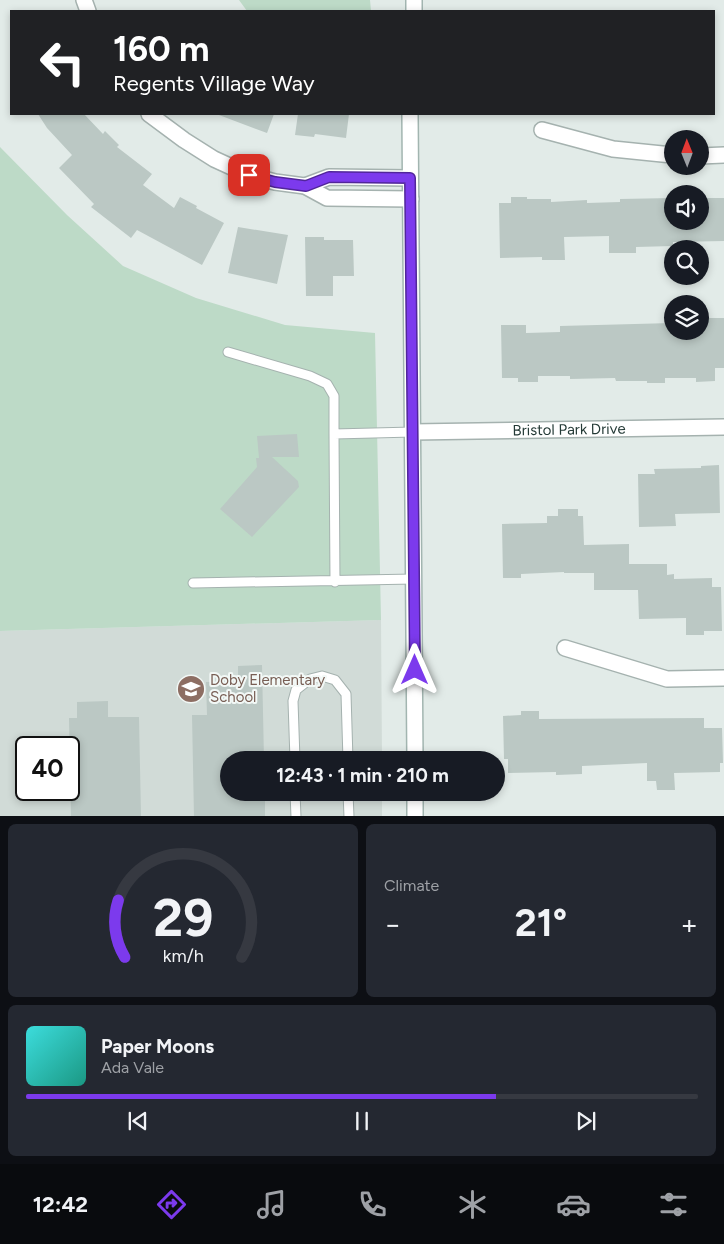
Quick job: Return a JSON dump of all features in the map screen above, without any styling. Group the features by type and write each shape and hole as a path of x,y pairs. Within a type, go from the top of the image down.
{"street":[{"path":"150,115 214,159 249,175 275,182 306,186 327,198 410,199"},
{"path":"410,115 414,432 415,751"},
{"path":"542,130 613,149 664,154"},
{"path":"709,156 724,155"},
{"path":"306,186 329,177 410,178"},
{"name":"Bristol Park Drive","path":"414,432 724,427"},
{"path":"565,648 667,679 724,678"},
{"path":"415,801 415,816"}],"lane":[{"path":"228,352 310,376 327,384 334,396 335,582"},
{"path":"334,434 414,432"},
{"path":"193,583 335,582 414,579"},
{"path":"295,751 293,701 296,690 310,679 322,676 335,680 346,694 348,751"},
{"path":"296,801 296,816"},
{"path":"348,801 349,816"}],"shaded area":[{"name":"Doby Elementary School","path":"381,620 382,751 220,751 220,801 382,801 382,816 0,816 0,631"}],"green space":[{"path":"239,0 370,0 371,10 246,10"},
{"path":"0,147 67,215 123,266 196,298 285,325 375,333 381,620 0,631"}],"building":[{"path":"39,115 85,115 103,134 105,131 119,145 117,147 152,174 143,185 174,208 180,197 224,223 202,265 137,230 131,238 91,207 94,204 59,168 72,155 47,128"},
{"path":"219,115 274,115 267,133"},
{"path":"298,115 349,115 346,138 315,134 314,137 295,135"},
{"path":"511,197 551,199 551,202 587,200 587,203 620,202 620,199 664,198 664,230 709,230 709,198 724,198 724,241 664,240 664,246 636,247 636,253 609,253 609,236 564,237 565,260 542,260 542,257 500,258 499,203 511,203"},
{"path":"238,227 288,235 277,284 228,273"},
{"path":"305,237 324,237 324,240 353,240 354,276 333,276 333,296 306,296"},
{"path":"709,318 724,318 724,368 715,368 715,381 696,382 696,378 665,378 665,383 647,383 647,381 616,381 615,378 570,379 570,376 538,376 538,382 518,382 518,378 502,378 501,325 526,325 526,333 560,332 560,326 664,323 664,340 709,340"},
{"path":"297,434 299,457 272,457 298,481 299,487 252,537 220,509 257,467 256,458 259,458 257,436"},
{"path":"719,465 720,513 675,514 676,526 639,527 638,474 655,474 654,469 701,468 701,466"},
{"path":"558,509 578,509 578,516 583,516 584,545 629,544 629,564 667,564 667,575 674,574 674,579 712,578 712,587 721,587 722,631 704,631 704,635 686,635 686,618 639,619 638,590 594,590 594,573 521,574 521,578 503,578 502,524 547,523 547,516 558,516"},
{"path":"262,665 264,751 220,751 220,801 265,801 265,816 194,816 192,715 207,715 206,682 238,681 238,666"},
{"path":"108,701 108,717 139,717 141,816 71,816 71,801 80,801 80,736 69,736 69,718 77,718 77,702"},
{"path":"521,711 539,711 539,719 704,718 704,728 722,728 723,763 720,763 720,772 674,773 675,790 657,790 656,781 647,781 647,763 582,766 582,774 556,775 556,772 508,773 508,759 505,759 504,751 503,716 521,715"}],"place":[{"name":"Doby Elementary School","path":"191,689"}],"route":[{"path":"249,175 275,182 306,186 329,177 410,178 415,670"}]}
